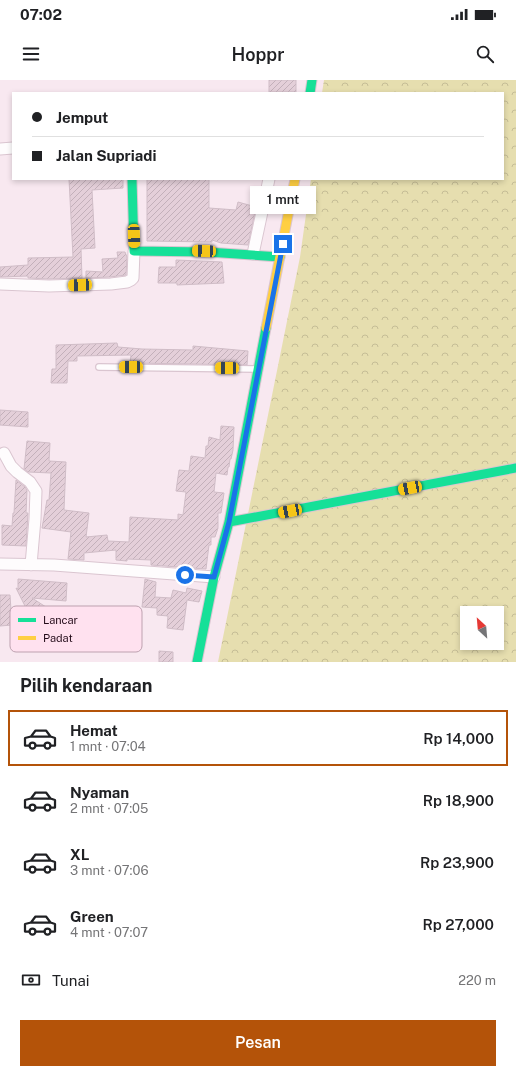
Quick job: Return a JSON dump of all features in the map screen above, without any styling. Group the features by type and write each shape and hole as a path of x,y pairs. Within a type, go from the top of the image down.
{"street":[{"path":"310,92 312,80"},
{"path":"0,149 12,148"},
{"path":"0,284 49,286 111,284 131,280 133,278 134,251 132,180"},
{"path":"254,254 269,180"},
{"path":"197,662 214,577 229,522 295,180"},
{"path":"134,251 174,250 254,254 280,257"},
{"path":"4,454 11,466 30,482 36,491 31,565"},
{"path":"229,522 516,468"},
{"path":"0,564 62,566 214,577"}],"lane":[{"path":"100,367 259,369"}],"green space":[{"path":"324,80 516,80 516,662 218,662 300,257 311,180 504,180 504,92 322,92"}],"building":[{"path":"269,80 296,80 296,92 269,92"},
{"path":"69,180 123,180 123,188 92,190 95,248 81,249 82,278 49,279 28,278 28,276 0,277 0,267 28,265 28,258 73,257"},
{"path":"147,180 209,180 209,208 236,210 238,202 256,207 248,245 221,243 212,240 212,242 147,241"},
{"path":"117,252 125,252 127,257 126,275 86,278 86,271 103,272 102,259 118,258"},
{"path":"176,260 222,262 224,283 177,285 177,283 158,283 159,267 176,267"},
{"path":"117,343 118,347 142,349 193,350 193,346 248,351 247,365 130,363 131,355 77,356 77,361 68,361 67,383 51,383 52,369 56,369 56,345"},
{"path":"0,410 28,412 28,427 0,425"},
{"path":"221,426 234,427 233,450 227,475 216,473 214,492 224,493 221,513 218,513 218,528 215,537 211,537 211,545 209,545 206,569 151,565 151,560 116,560 116,550 84,553 84,560 68,559 71,532 42,528 47,500 49,500 51,473 28,472 24,469 27,441 50,443 49,461 66,462 64,510 89,513 86,537 107,535 108,541 129,542 130,517 178,520 178,514 183,515 186,492 176,491 179,470 189,471 191,456 205,458 206,446 208,446 209,437 220,440"},
{"path":"16,480 27,490 26,513 28,513 26,546 2,545 2,525 12,526"},
{"path":"18,579 67,583 66,601 32,598 44,606 25,606 16,588 18,589"},
{"path":"145,579 156,582 155,597 171,598 173,590 186,593 187,588 202,591 199,602 187,600 183,630 167,628 168,616 157,615 157,608 142,607"},
{"path":"0,595 10,595 10,625 0,626"},
{"path":"159,651 173,652 173,662 159,662"}],"traffic: fast":[{"path":"310,92 312,80"},
{"path":"132,180 134,251 207,252 280,257"},
{"path":"197,662 214,577 229,522 266,328"},
{"path":"229,522 516,468"}],"traffic: slow":[{"path":"266,328 295,180"}],"route":[{"path":"185,575 214,577 229,522 283,244"}]}
